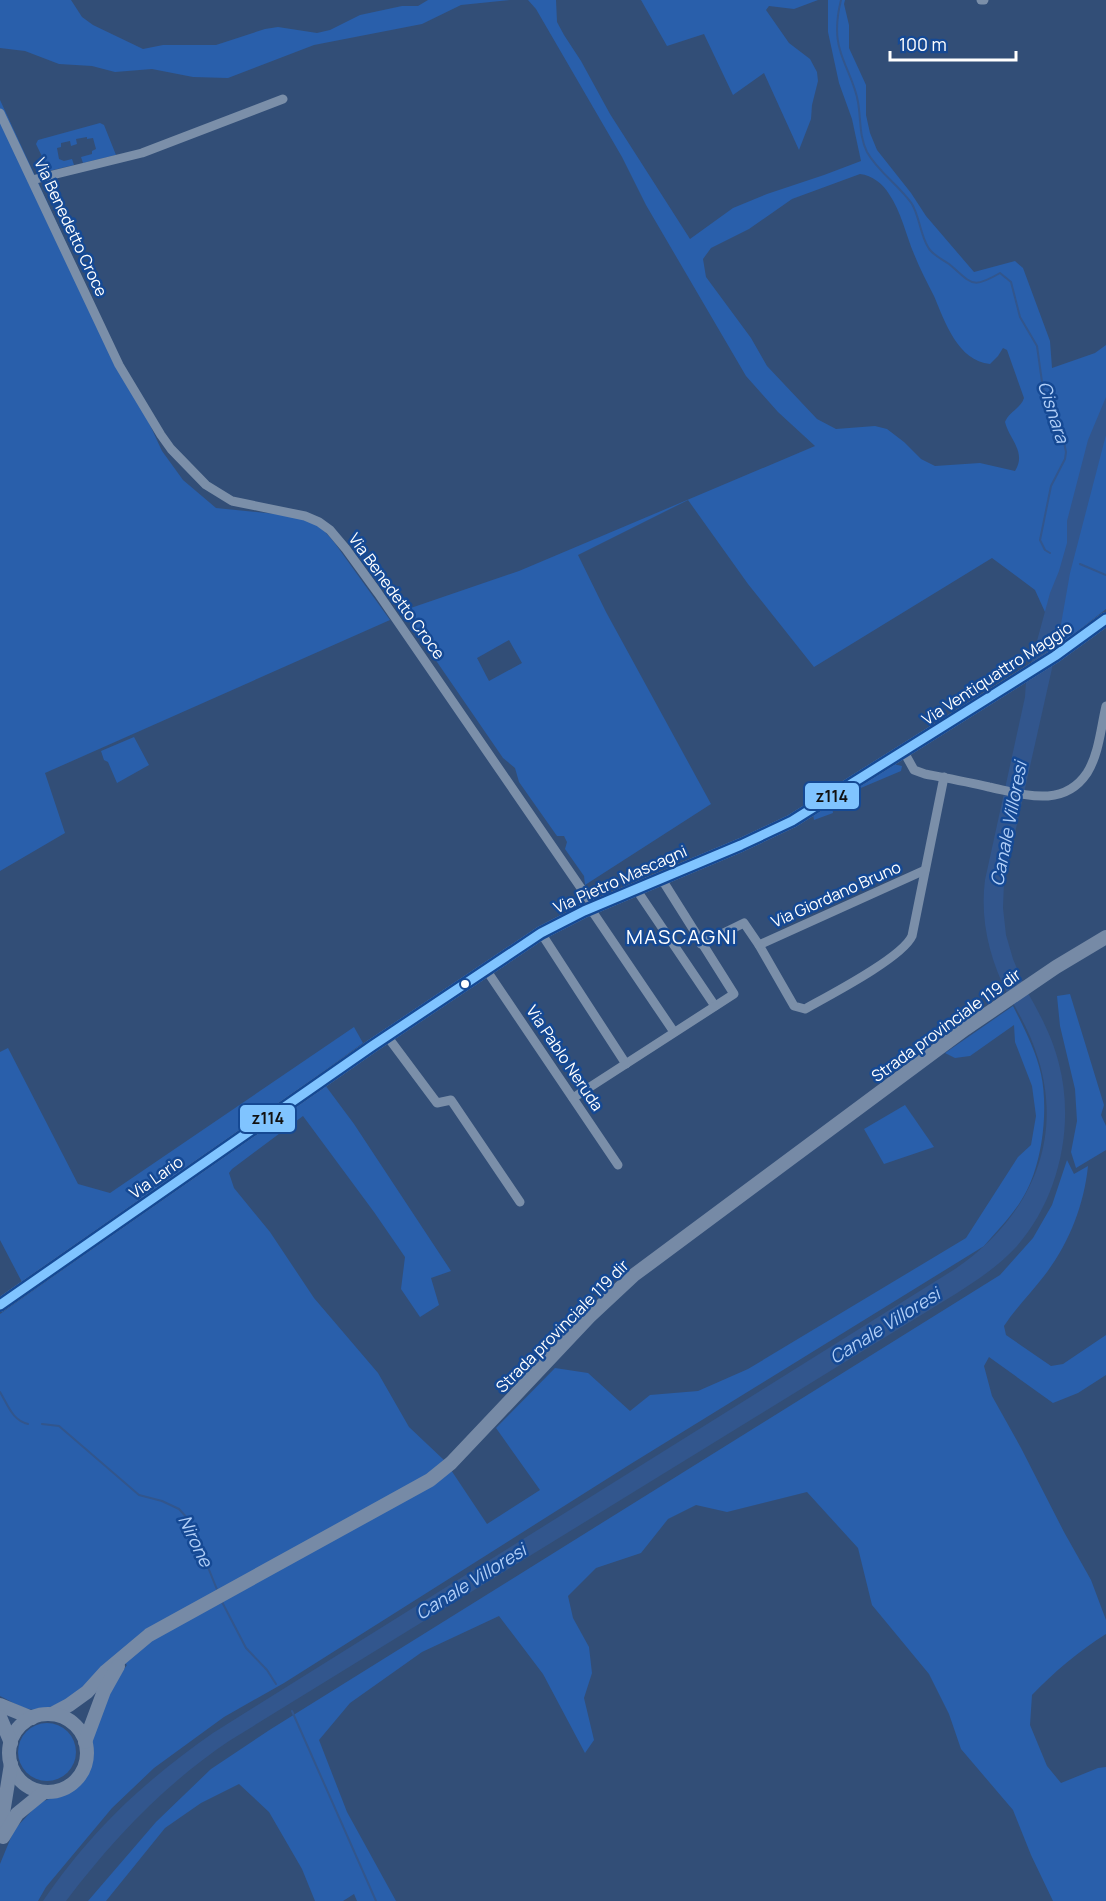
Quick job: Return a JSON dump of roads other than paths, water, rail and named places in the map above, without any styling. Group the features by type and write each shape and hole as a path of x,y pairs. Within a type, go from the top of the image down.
{"street":[{"path":"32,180 142,153 283,99"},
{"name":"Via Benedetto Croce","path":"0,113 119,365 171,449 206,485 232,501 305,516 330,530 378,593 675,1032"},
{"name":"Via Ventiquattro Maggio","path":"903,752 1055,656 1106,619"},
{"path":"903,752 914,770 1029,796 1059,794 1082,779 1092,764 1106,706"},
{"name":"Via Pietro Mascagni","path":"330,1076 485,968 541,933 592,908 776,829 903,752"},
{"path":"701,944 744,923 794,1006 799,1008 805,1009 847,986 909,942 914,928 944,777"},
{"name":"Via Giordano Bruno","path":"759,945 925,870"},
{"path":"573,1098 734,994 661,878"},
{"path":"636,889 715,1006"},
{"path":"541,933 626,1064"},
{"name":"Strada provinciale 119 dir","path":"52,1714 69,1706 87,1692 106,1671 149,1635 430,1480 451,1463 589,1317 634,1275 997,1007 1106,937"},
{"name":"Via Pablo Neruda","path":"485,968 618,1165"},
{"path":"387,1036 437,1102 451,1100 520,1202"},
{"name":"Via Lario","path":"0,1305 330,1076"},
{"name":"Strada provinciale 119 dir","path":"85,1742 104,1691 122,1659"},
{"path":"0,1705 32,1718"},
{"path":"0,1832 11,1764 11,1743 16,1731 32,1718 52,1714 73,1723 85,1742 85,1764 78,1778 66,1787 51,1792 36,1790 23,1783 13,1771 11,1764"},
{"path":"0,1717 11,1743"},
{"path":"0,1841 17,1814 44,1792"}],"water":[{"path":"1106,397 1106,435 1070,573 1057,647 1031,663 1050,593 1067,543 1067,521 1088,440"},
{"name":"Canale Villoresi","path":"1053,664 1004,882 1003,908 1006,935 1023,983 1007,993 995,966 987,938 984,909 985,880 1025,697 1026,681"},
{"name":"Canale Villoresi","path":"1028,993 1046,1028 1059,1064 1064,1088 1064,1136 1060,1160 1044,1206 1032,1227 1009,1254 954,1295 229,1741 183,1776 141,1814 102,1856 66,1901 43,1901 80,1852 120,1809 164,1770 213,1733 955,1269 980,1249 1002,1227 1020,1203 1034,1177 1043,1150 1047,1120 1045,1090 1036,1051 1013,1003"}],"waterway":[{"name":"Cisnara","path":"841,0 837,25 838,44 857,95 861,134 867,152 912,204 925,242 937,257 972,282 977,283 1000,273 1011,282 1020,317 1037,346 1043,389 1059,418 1066,452 1065,459 1051,486 1040,540 1045,550 1050,553"},
{"name":"Cisnara","path":"1080,564 1106,575"},
{"name":"Nirone","path":"0,1392 14,1416 28,1424"},
{"name":"Nirone","path":"42,1424 59,1426 139,1495 162,1501 179,1509 189,1520 218,1592"},
{"name":"Nirone","path":"221,1600 246,1648 267,1670 276,1684"},
{"name":"Nirone","path":"292,1711 376,1901"}],"district":[{"name":"MASCAGNI","path":"682,937"}]}
